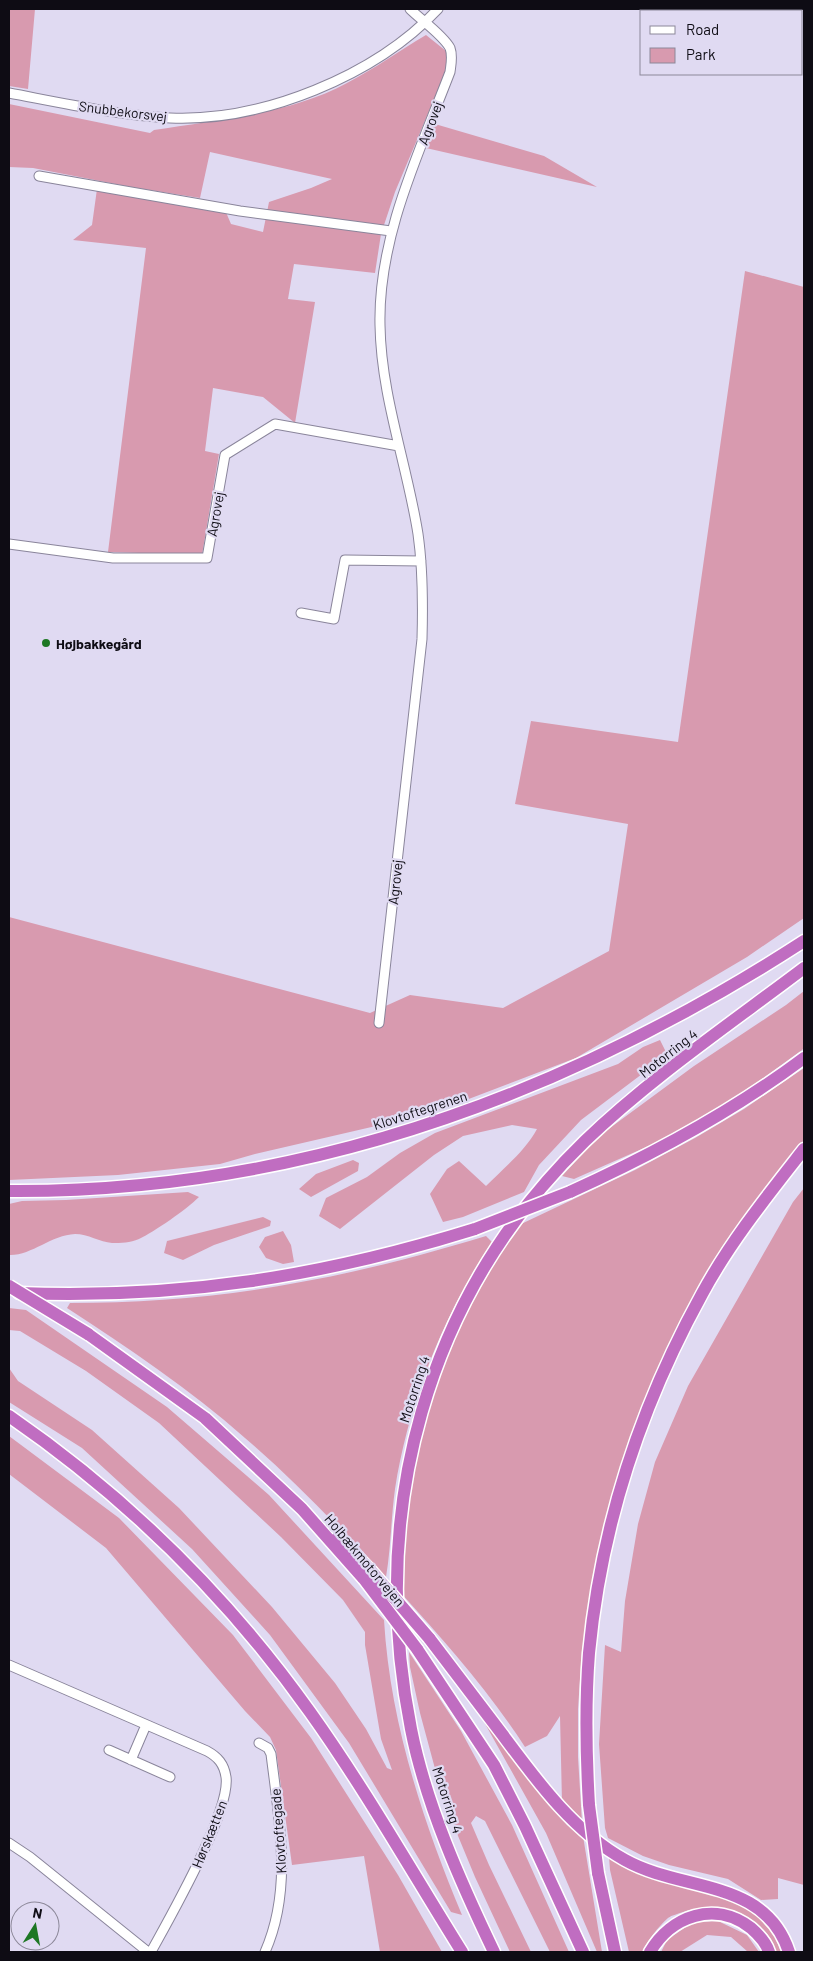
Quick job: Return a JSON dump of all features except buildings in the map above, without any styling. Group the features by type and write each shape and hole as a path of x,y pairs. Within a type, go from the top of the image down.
{"highway":[{"name":"Klovtoftegrenen","path":"9,1191 72,1190 244,1171 352,1147 441,1121 534,1086 635,1039 725,990 804,941"},
{"name":"Motorring 4","path":"494,1952 467,1896 433,1806 411,1732 402,1674 396,1595 397,1543 402,1496 425,1397 444,1347 461,1310 505,1236 539,1191 584,1142 616,1113 804,968"},
{"path":"9,1293 70,1295 137,1294 249,1282 320,1270 421,1246 475,1229 570,1192 621,1169 662,1148 729,1108 804,1058"},
{"path":"615,1952 598,1873 589,1804 586,1745 587,1691 600,1573 616,1503 642,1423 666,1364 702,1293 757,1208 804,1149"},
{"path":"9,1286 88,1334 205,1418 245,1455 282,1480 367,1575 429,1638 528,1769 579,1826 610,1850 634,1865 668,1877 728,1892 755,1906 775,1924 789,1952"},
{"path":"9,1416 79,1468 147,1527 232,1614 276,1667 334,1747 462,1952"},
{"name":"Holbækmotorvejen","path":"367,1575 494,1765 583,1952"},
{"path":"433,1906 456,1952"},
{"path":"650,1952 657,1940 668,1928 682,1920 698,1915 714,1914 730,1917 745,1924 757,1934 767,1946 769,1952"}],"street":[{"path":"410,9 425,23"},
{"name":"Snubbekorsvej","path":"9,93 128,114 172,118 221,115 266,106 302,95 345,76 381,55 425,23 438,9"},
{"name":"Agrovej","path":"379,1023 422,639 423,597 418,533 398,446 383,365 380,325 382,277 391,231 450,72 452,59 450,48 425,23"},
{"path":"39,176 240,210 391,231"},
{"name":"Agrovej","path":"9,544 113,558 207,558 225,455 274,424 398,446"},
{"path":"301,613 334,619 345,560 421,561"},
{"name":"Hørskætten","path":"9,1665 215,1756 224,1768 227,1779 226,1791 218,1817 189,1882 150,1952"},
{"path":"131,1760 146,1725"},
{"name":"Klovtoftegade","path":"259,1743 268,1748 271,1754 283,1863 281,1896 274,1927 265,1952"},
{"path":"109,1750 170,1777"},
{"path":"9,1842 30,1856 150,1952"}],"green space":[{"path":"9,9 35,9 28,89 9,86"},
{"path":"426,35 446,51 446,71 395,192 381,234 375,273 294,264 288,299 315,302 295,423 263,397 213,388 205,451 219,454 202,555 108,552 146,248 73,240 92,225 97,189 225,210 231,224 263,232 269,202 332,179 210,152 200,198 33,168 9,167 9,104 150,133 154,130 228,119 277,109 325,94 367,72"},
{"path":"435,124 544,156 597,187 426,148"},
{"path":"745,271 804,287 804,918 747,957 576,1058 432,1113 255,1154 220,1164 118,1175 9,1180 9,917 370,1013 410,995 503,1008 609,951 628,824 515,804 531,721 678,742"},
{"path":"804,991 804,1048 802,1050 737,1097 669,1137 574,1179 562,1176 599,1136 694,1066"},
{"path":"660,1040 666,1052 654,1065 581,1120 539,1165 524,1192 463,1217 443,1222 430,1194 447,1169 459,1161 486,1186 520,1152 537,1129 512,1125 463,1136 434,1155 340,1229 319,1216 326,1198 367,1177 400,1153 435,1133 618,1064 643,1047"},
{"path":"804,1068 804,1142 793,1155 662,1362 627,1450 610,1506 582,1650 578,1709 578,1757 582,1822 562,1802 560,1716 547,1736 525,1747 481,1686 400,1592 404,1524 422,1426 451,1343 487,1273 519,1225 635,1170 695,1138 744,1109"},
{"path":"353,1160 359,1163 358,1171 311,1197 299,1189 316,1174"},
{"path":"804,1188 804,1885 778,1878 778,1899 761,1900 728,1879 669,1865 643,1856 608,1838 605,1828 599,1744 605,1645 621,1652 625,1601 638,1524 655,1462 688,1386 793,1202"},
{"path":"188,1192 199,1197 170,1220 136,1240 112,1243 85,1235 66,1235 25,1252 9,1255 9,1204 22,1201"},
{"path":"263,1217 271,1221 270,1226 214,1245 183,1260 164,1253 167,1241"},
{"path":"283,1231 291,1245 294,1262 283,1264 266,1258 259,1247 265,1237"},
{"path":"486,1236 492,1242 474,1270 443,1329 430,1360 409,1424 395,1489 386,1577 264,1454 224,1420 158,1370 67,1308 70,1303 128,1302 244,1292 325,1278 418,1256"},
{"path":"9,1308 26,1310 167,1407 269,1495 384,1620 387,1658 401,1734 434,1844 462,1915 451,1912 349,1743 270,1635 192,1549 82,1448 9,1402 9,1368 18,1381 92,1430 179,1508 272,1607 335,1683 366,1729 387,1768 392,1770 381,1739 365,1645 365,1632 343,1600 281,1537 159,1423 86,1371 20,1331 9,1330"},
{"path":"9,1436 119,1518 233,1635 311,1738 398,1875 442,1952 380,1952 364,1856 292,1865 276,1750 270,1737 245,1711 106,1548 9,1474"},
{"path":"409,1652 461,1731 512,1825 569,1952 550,1952 485,1821 476,1816 471,1823 531,1952 510,1952 475,1877 444,1802 420,1713 410,1667"},
{"path":"483,1720 567,1825 583,1836 602,1952 597,1952 546,1833"},
{"path":"609,1857 745,1905 771,1927 781,1952 776,1952 771,1939 762,1928 751,1920 738,1914 710,1908 696,1909 670,1917 661,1925 642,1952 629,1952 610,1870"},
{"path":"718,1921 747,1935 759,1952 748,1952 731,1937 707,1935 680,1952 661,1952 667,1940 693,1922"}],"place":[{"name":"Højbakkegård","path":"46,643"}]}
